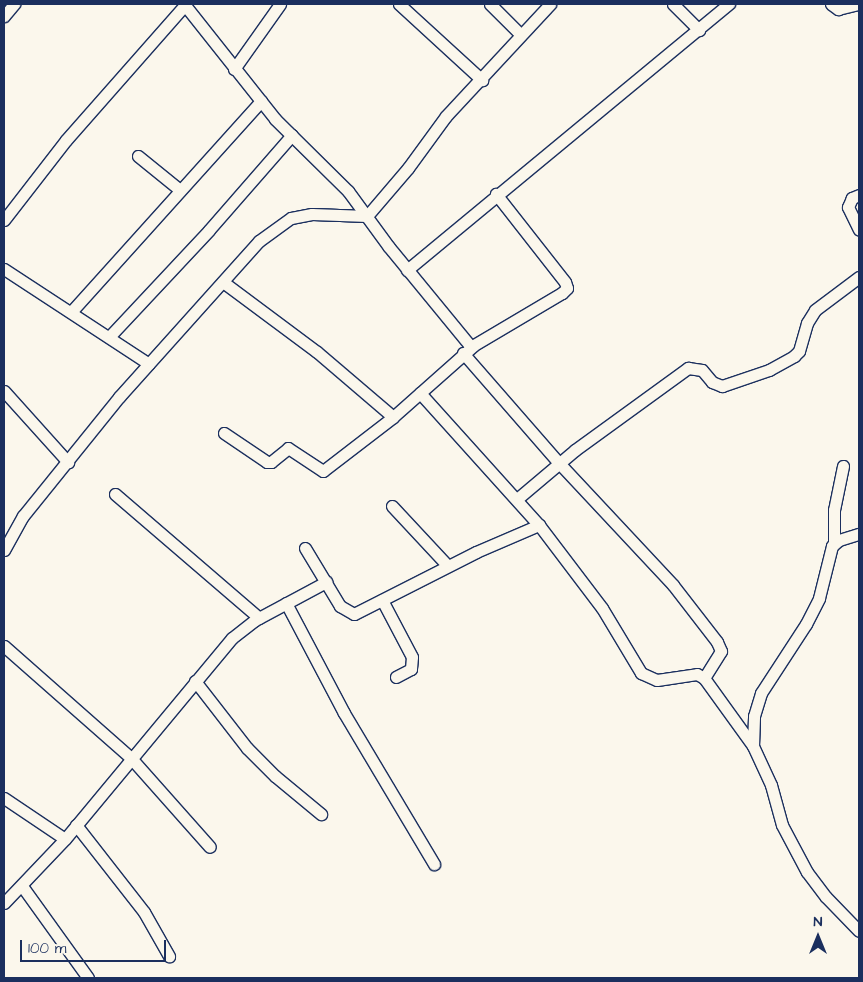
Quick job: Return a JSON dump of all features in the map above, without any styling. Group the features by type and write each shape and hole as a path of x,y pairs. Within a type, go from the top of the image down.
{"street":[{"path":"4,16 14,4"},
{"path":"4,220 66,140 185,4 261,102 348,191 467,350 559,463 673,585 717,642 721,651 704,678"},
{"path":"234,68 280,4"},
{"path":"399,4 482,80"},
{"path":"490,4 520,34"},
{"path":"367,216 408,168 446,116 482,80 520,34 550,4"},
{"path":"673,4 699,30"},
{"path":"407,270 496,194 729,4"},
{"path":"831,4 838,9 858,4"},
{"path":"71,312 261,102"},
{"path":"108,337 209,230 292,135"},
{"path":"138,156 180,190"},
{"path":"224,433 267,462 271,462 288,448 323,471 393,417 467,350 567,288 496,194"},
{"path":"859,195 852,198 848,207 859,230"},
{"path":"4,550 23,516 149,364 259,241 290,218 312,214 367,216"},
{"path":"4,269 149,364"},
{"path":"517,499 559,463 688,368 702,370 712,382 722,386 769,370 794,356 799,351 807,323 815,310 859,277"},
{"path":"223,282 317,352 393,417"},
{"path":"4,391 68,462"},
{"path":"420,392 539,525 602,608 641,673 657,680 697,674 704,678 752,746 771,785 782,825 807,872 826,897 859,930"},
{"path":"752,746 754,716 760,692 806,624 819,598 834,543 834,510 843,466"},
{"path":"115,494 259,618"},
{"path":"392,506 448,566"},
{"path":"305,548 340,606 350,613 382,600 448,566 539,525"},
{"path":"834,543 859,534"},
{"path":"4,903 22,886 76,825 130,757 232,638 259,618 326,582"},
{"path":"382,600 413,662 411,669 396,677"},
{"path":"286,603 344,713 434,864"},
{"path":"4,646 130,757 210,847"},
{"path":"195,681 247,748 275,776 321,814"},
{"path":"4,798 64,838"},
{"path":"76,825 144,912 169,956"},
{"path":"22,886 88,978"}]}
